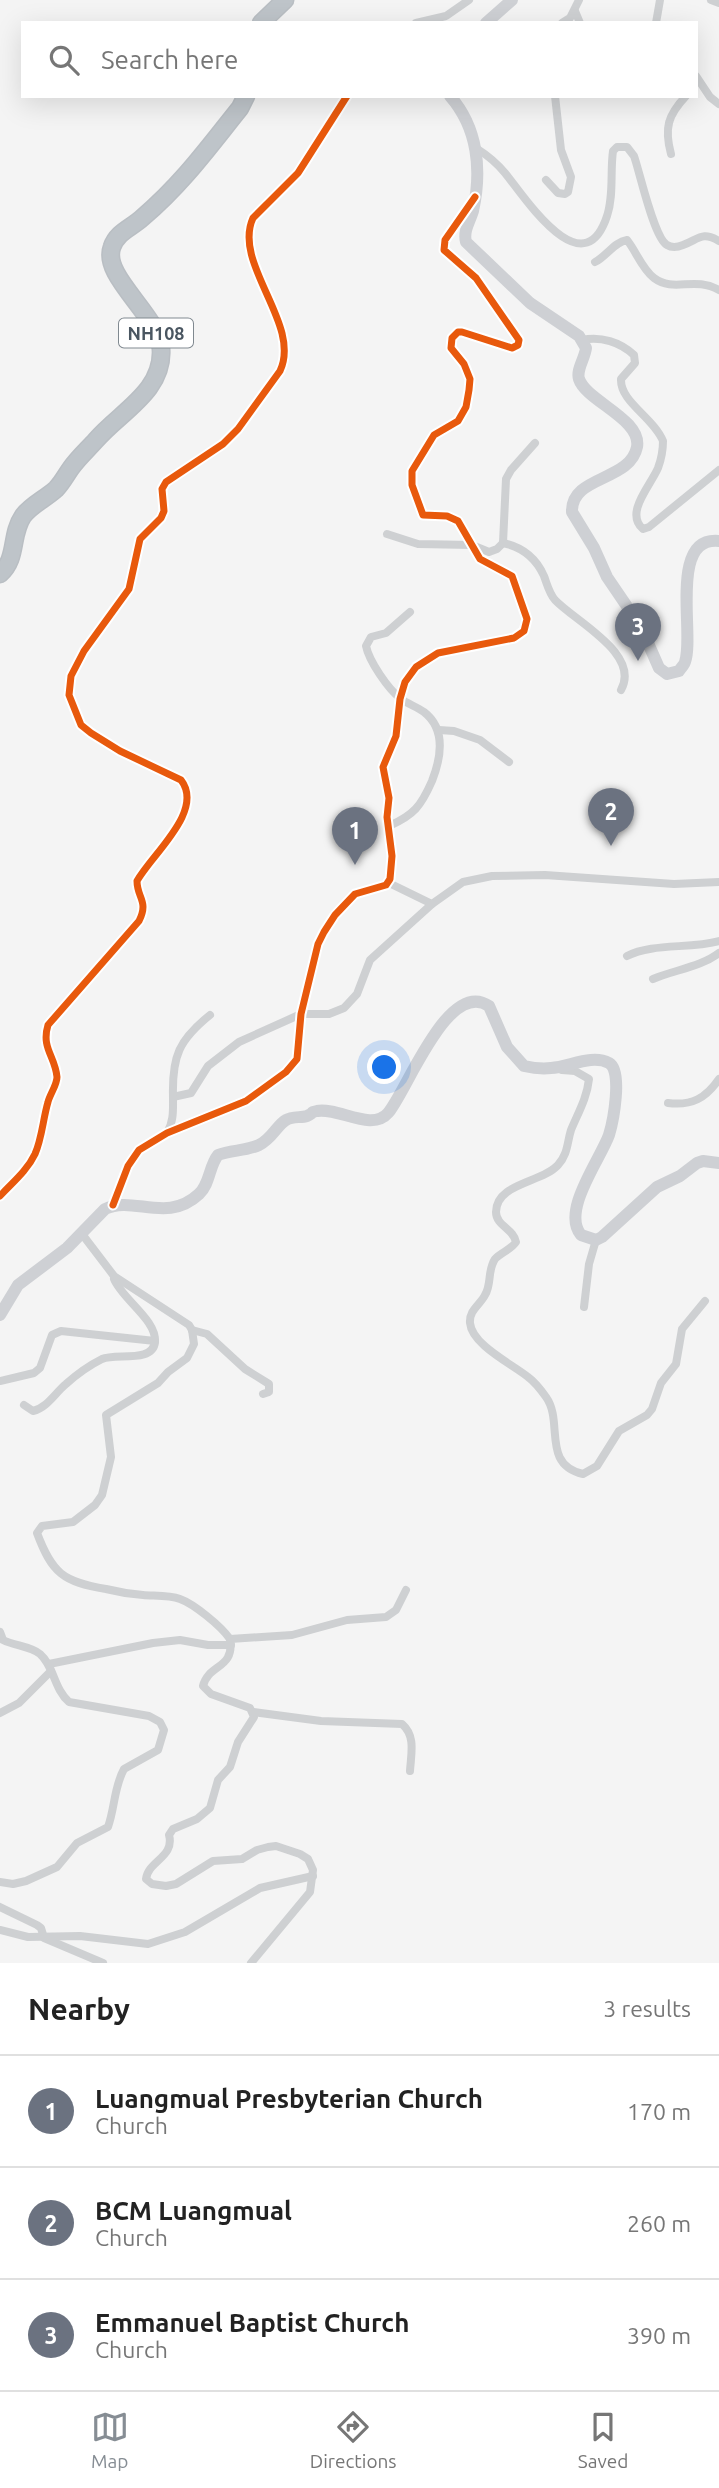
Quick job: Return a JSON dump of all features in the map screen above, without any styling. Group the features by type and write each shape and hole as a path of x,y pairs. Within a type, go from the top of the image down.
{"highway":[{"path":"263,21 285,0"},
{"name":"NH108","path":"0,574 11,560 18,526 23,517 58,487 71,467 100,435 151,387 161,358 159,338 111,265 112,246 118,235 180,184 245,98"}],"street":[{"path":"425,21 446,16 469,0"},
{"path":"488,21 512,0"},
{"path":"565,21 575,11 579,0"},
{"path":"656,21 660,0"},
{"path":"711,0 719,3"},
{"path":"575,11 579,21"},
{"path":"700,90 719,104"},
{"path":"0,1196 34,1157 47,1103 57,1079 45,1040 48,1025 139,921 144,901 137,888 137,881 180,821 188,796 187,788 181,780 120,751 81,725 69,695 71,676 84,650 129,589 140,539 161,518 164,511 162,489 166,482 223,444 238,429 285,360 285,340 264,291 250,246 250,225 253,218 298,173 346,98"},
{"path":"451,98 466,118 476,148 475,197 465,233 466,242 530,303 582,340 586,348 579,373 581,383 631,428 635,435 637,447 626,464 577,494 572,512 594,548 607,577 640,627 660,668 667,674 679,671 686,661 691,560 699,546 713,540 719,541"},
{"path":"546,180 558,193 568,192 571,177 561,150 555,98"},
{"path":"671,154 668,130 671,113 684,98"},
{"path":"476,148 495,162 526,202 557,234 579,243 592,238 606,218 613,151 617,147 627,147 634,156 654,224 667,246 674,247 703,236 709,236 719,242"},
{"path":"389,883 392,856 389,798 383,768 396,736 400,699 410,675 430,656 514,638 524,631 527,625 526,611 512,576 484,562 463,527 453,517 423,515 411,478 414,464 434,435 454,424 466,407 470,379 464,365 451,348 452,338 462,332 512,348 518,345 519,340 477,278 444,250 445,240 475,197"},
{"path":"595,262 618,243 627,240 650,275 658,281 676,285 701,283 719,290"},
{"path":"582,340 591,338 612,342 634,355 635,363 621,379 623,392 649,418 663,441 658,468 638,508 638,525 643,529 649,527 719,470"},
{"path":"387,534 426,545 472,545 489,552 497,550 503,542 506,480 511,470 535,443"},
{"path":"503,542 528,554 539,566 554,599 613,649 622,663 625,682 621,690"},
{"path":"389,826 415,811 427,792 438,758 439,730 424,712 400,699 368,657 366,646 371,637 386,633 410,612"},
{"path":"439,730 454,730 480,740 509,762"},
{"path":"173,1097 191,1093 208,1066 239,1042 300,1014 329,1014 344,1007 357,994 370,960 432,904 463,882 492,876 559,876 674,884 719,883"},
{"path":"0,1315 18,1285 68,1248 99,1214 113,1205 133,1156 167,1133 246,1101 286,1073 297,1059 300,1014 318,944 335,915 355,894 389,883 432,904"},
{"path":"627,956 639,950 684,948 719,941"},
{"path":"653,979 711,959 719,953"},
{"path":"113,1205 164,1209 193,1198 202,1190 218,1155 262,1143 286,1120 320,1110 336,1111 370,1120 384,1117 394,1105 424,1048 439,1028 470,1002 477,1001 489,1006 506,1047 524,1066 575,1071 589,1079 588,1093 570,1133 567,1152 560,1163 539,1178 510,1188 499,1202 496,1211 498,1221 514,1235 516,1242 494,1261 489,1271 487,1291 470,1319 472,1330 484,1345 531,1379 549,1400 555,1446 558,1455 570,1468 583,1474 589,1472 606,1454 619,1431 647,1415 652,1409 661,1383 676,1364 682,1329 705,1301"},
{"path":"167,1133 172,1121 175,1063 179,1048 187,1034 210,1016"},
{"path":"552,1068 601,1061 614,1067 617,1073 609,1133 587,1177 576,1216 575,1224 581,1235 596,1240"},
{"path":"668,1103 684,1104 699,1100 709,1093 719,1079"},
{"path":"584,1307 589,1264 596,1240 609,1233 657,1187 680,1176 697,1163 719,1163"},
{"path":"82,1234 114,1276 192,1329 207,1334 245,1369 269,1384 269,1392 263,1394"},
{"path":"24,1405 30,1410 39,1410 64,1385 98,1361 108,1357 145,1354 152,1350 154,1332 116,1283 114,1276"},
{"path":"192,1329 193,1349 187,1358 153,1386 106,1415 110,1464 102,1495 73,1522 42,1526 37,1533 46,1556 69,1580 123,1594 171,1596 181,1599 190,1604 230,1642"},
{"path":"0,1381 34,1373 40,1368 52,1335 61,1331 155,1341"},
{"path":"0,1713 19,1703 49,1668 153,1643 180,1640 208,1646 292,1635 347,1620 386,1617 396,1610 406,1590"},
{"path":"0,1632 3,1640 34,1650 49,1668 63,1696 69,1702 149,1716 163,1726 163,1740 158,1751 124,1769 114,1793 111,1821 104,1831 77,1843 57,1867 26,1881 13,1884 0,1882"},
{"path":"230,1642 228,1659 206,1676 203,1686 211,1694 250,1708 253,1712 321,1721 402,1724 409,1730 412,1740 410,1771"},
{"path":"251,1963 310,1892 313,1876 311,1863 307,1859 276,1846 257,1850 242,1859 213,1861 176,1884 152,1884 146,1879 148,1870 163,1859 171,1842 169,1835 173,1829 197,1819 210,1808 218,1780 230,1767 238,1742 252,1722 253,1712"},
{"path":"0,1930 28,1937 80,1936 148,1944 185,1932 260,1888 313,1876"},
{"path":"0,1906 37,1924 44,1938"},
{"path":"44,1938 103,1963"}],"cycle path":[{"path":"0,1196 24,1171 35,1154 48,1102 56,1083 56,1070 46,1040 48,1025 139,921 143,904 137,881 173,832 186,805 187,792 181,780 120,751 81,725 69,695 71,676 84,651 129,589 140,539 161,518 164,511 162,489 166,482 223,444 238,429 280,371 284,353 282,334 251,255 249,236 253,218 298,173 346,98"},
{"path":"113,1205 128,1166 139,1150 167,1133 246,1101 286,1072 297,1059 301,1014 318,944 324,932 335,915 355,894 386,885 390,879 392,856 387,817 389,798 383,767 396,736 400,699 405,682 416,667 438,653 514,638 524,631 527,619 512,576 480,559 458,521 447,516 423,515 412,485 412,471 434,435 458,421 466,407 470,379 464,364 451,348 452,338 462,332 512,348 518,345 519,340 476,278 444,250 445,240 475,197"}],"place":[{"name":"Emmanuel Baptist Church","path":"638,661"},
{"name":"BCM Luangmual","path":"611,846"},
{"name":"Luangmual Presbyterian Church","path":"355,865"}]}
